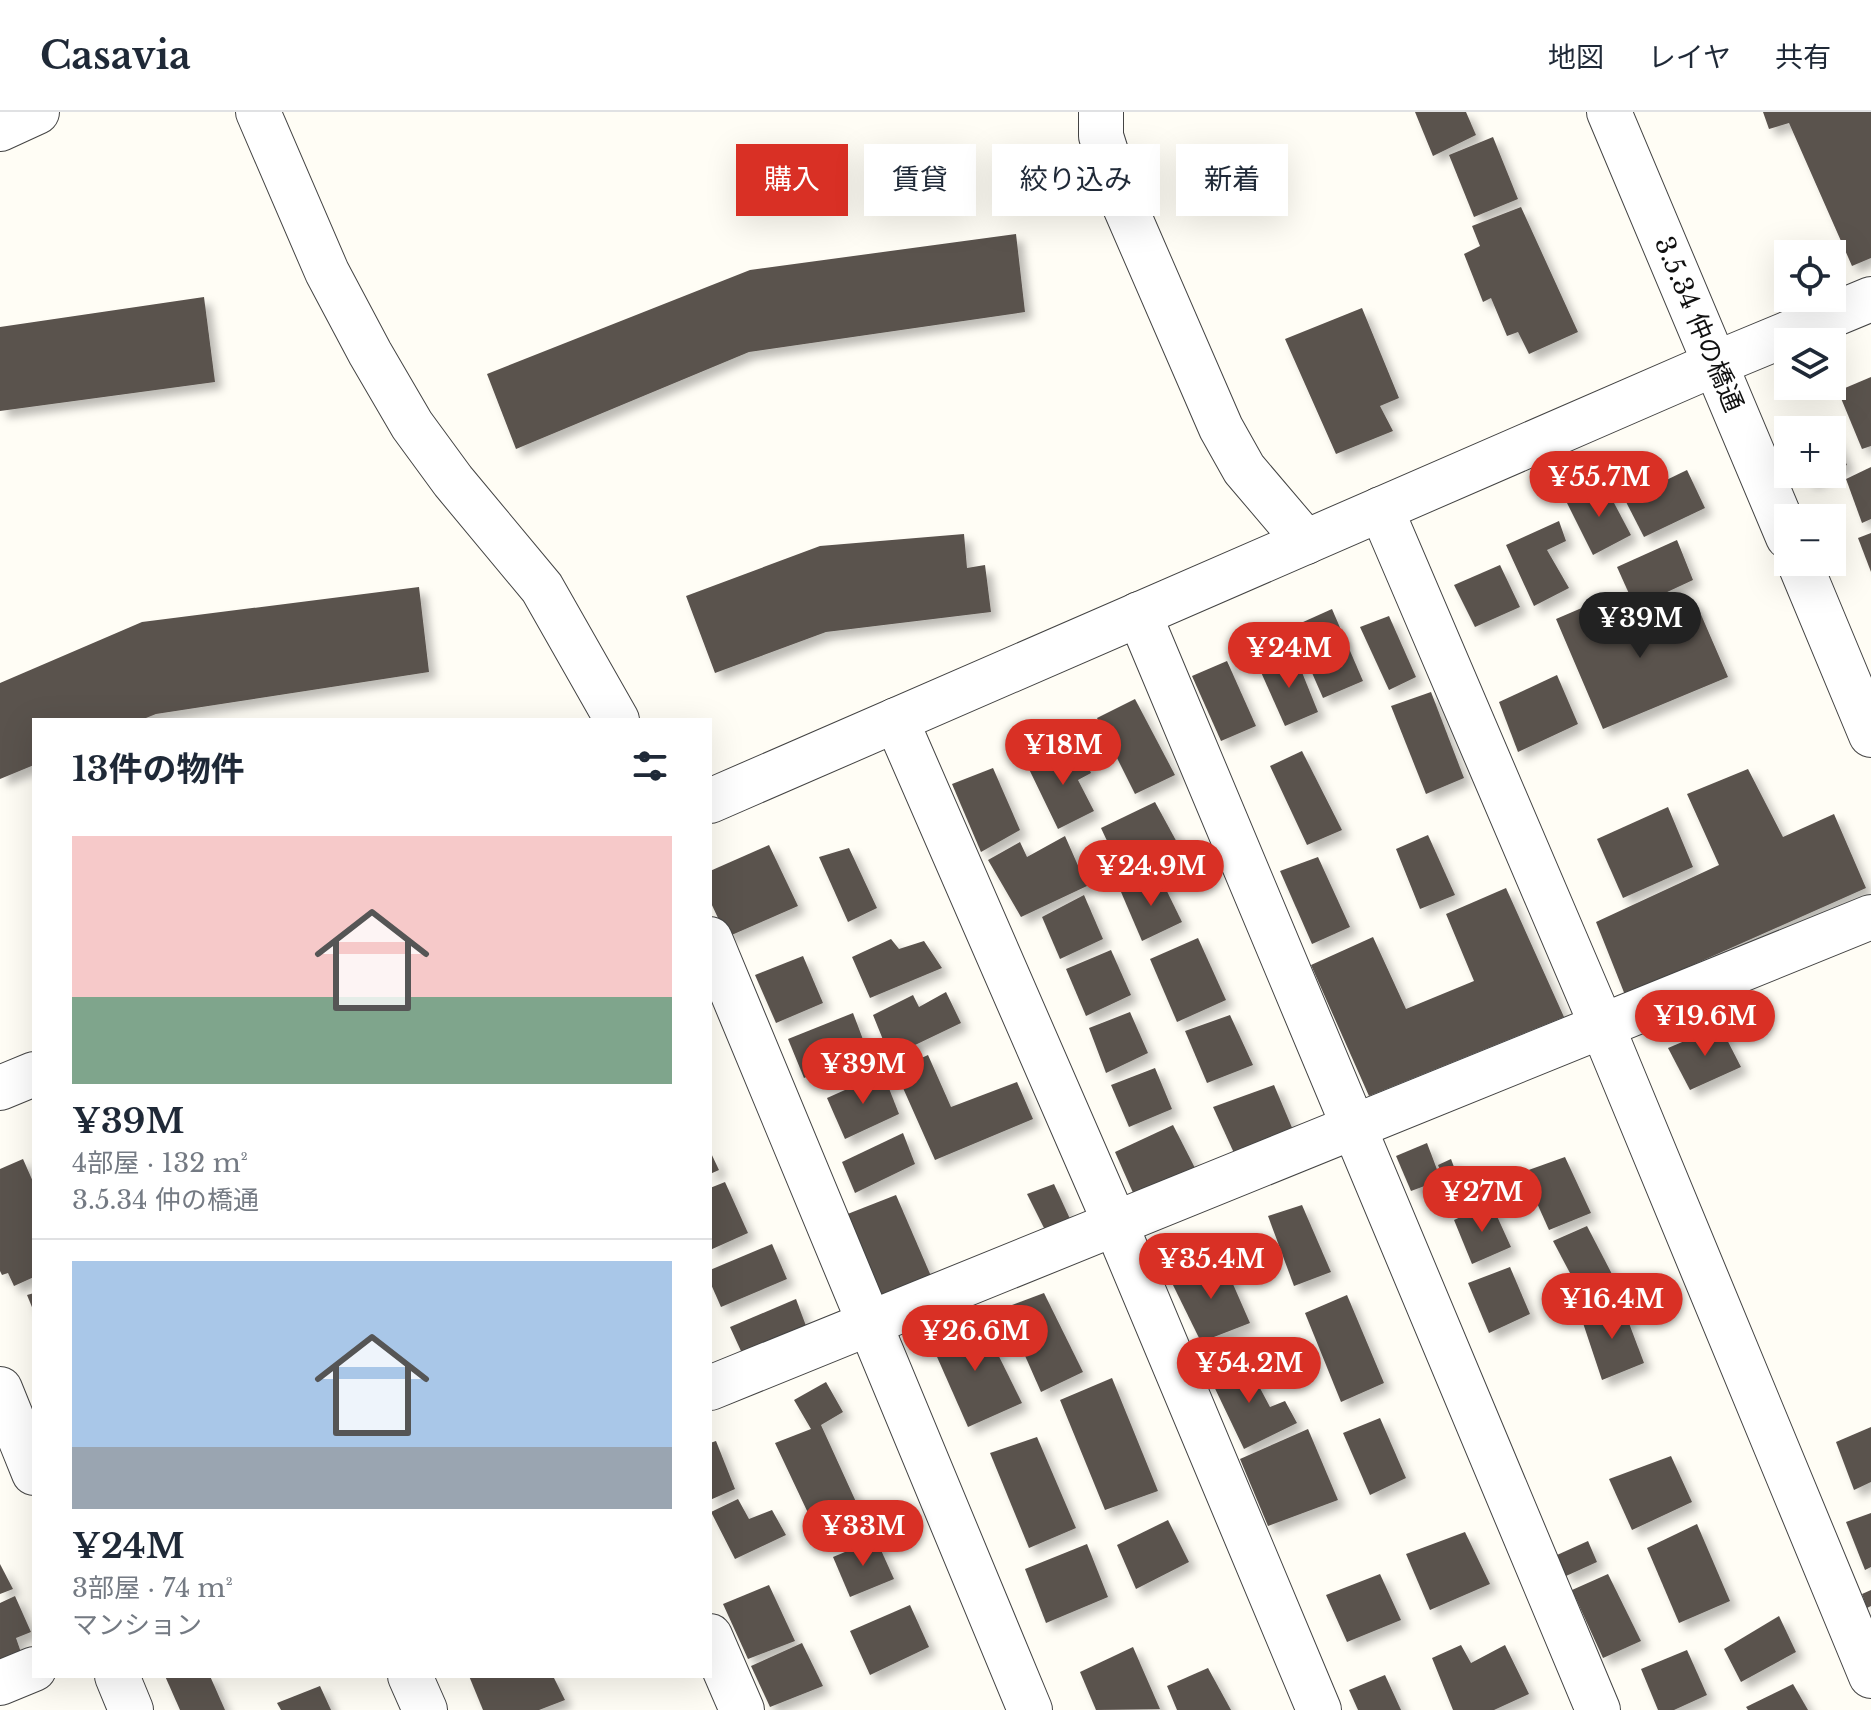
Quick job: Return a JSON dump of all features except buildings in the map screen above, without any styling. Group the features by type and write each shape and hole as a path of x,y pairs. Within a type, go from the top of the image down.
{"street":[{"path":"0,129 37,112"},
{"path":"258,112 327,272 412,425 542,588 616,718"},
{"path":"1101,112 1101,136 1119,193 1221,428 1244,469 1306,542"},
{"name":"3.5.34 仲の橋通","path":"1609,112 1775,504"},
{"path":"712,800 1871,299"},
{"path":"1381,509 1602,1026 1871,1676"},
{"path":"1805,576 1871,735"},
{"path":"1139,614 1598,1710"},
{"path":"896,720 1115,1223 1319,1710"},
{"path":"712,1387 1871,917"},
{"path":"712,944 1030,1710"},
{"path":"0,1389 32,1468"},
{"path":"712,1641 742,1710"},
{"path":"0,1683 32,1670"},
{"path":"118,1678 131,1710"},
{"path":"411,1678 425,1710"}]}
